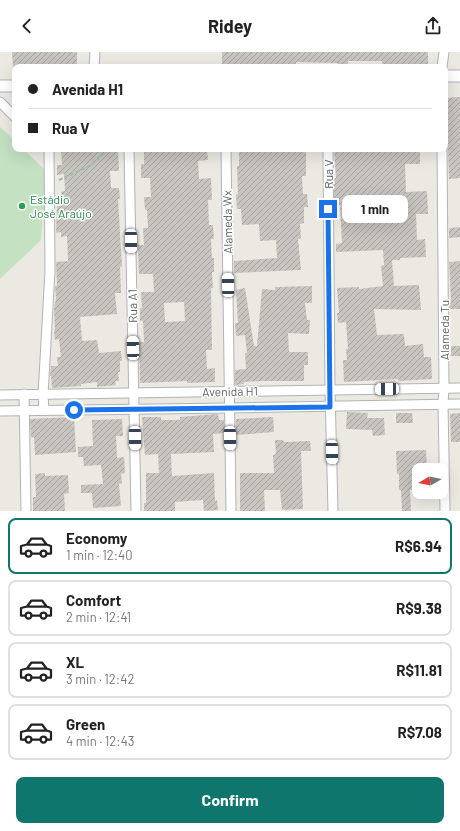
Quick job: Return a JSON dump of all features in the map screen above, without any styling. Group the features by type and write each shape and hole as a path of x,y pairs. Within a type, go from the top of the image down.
{"street":[{"path":"94,64 95,52"},
{"path":"442,64 444,52"},
{"path":"448,76 460,76"},
{"path":"0,86 12,86"},
{"path":"0,102 12,114"},
{"path":"44,410 43,395 50,271 49,152"},
{"name":"Rua A1","path":"128,152 136,511"},
{"name":"Alameda Wx","path":"226,152 231,511"},
{"name":"Rua V","path":"328,152 330,407 333,511"},
{"name":"Alameda Tu","path":"442,152 445,511"},
{"name":"Avenida H1","path":"0,394 134,394 230,391 460,388"},
{"path":"24,394 26,511"},
{"name":"Avenida H1","path":"0,410 134,410 460,404"}],"path":[{"path":"49,184 90,166 105,152"}],"green space":[{"name":"Estádio José Araújo","path":"0,127 12,138 12,152 26,152 47,172 41,240 0,279"}],"building":[{"path":"12,52 77,52 77,64 13,64"},
{"path":"222,52 428,52 428,64 382,64 382,61 348,61 348,64 296,62 296,64 222,64"},
{"path":"460,97 460,178 449,179 448,149 448,98"},
{"path":"61,152 118,152 119,171 110,171 111,188 119,188 120,199 118,199 122,266 120,267 121,293 115,293 117,314 80,317 82,341 97,340 99,353 121,351 122,361 120,361 120,372 118,372 119,381 115,381 116,385 97,387 97,382 81,384 81,386 52,388 50,376 51,366 58,366 57,357 61,357 59,339 55,340 54,330 54,309 56,298 55,286 57,286 56,262 68,261 67,236 61,237 61,232 56,233 57,206 62,205 61,192 65,191 64,174 57,175 57,165 62,165"},
{"path":"144,152 207,152 208,160 198,161 199,179 211,178 212,200 208,200 209,225 213,225 214,239 211,239 212,258 214,258 214,272 212,272 213,288 211,288 212,350 206,350 207,369 215,368 215,382 187,383 187,381 140,383 139,342 144,342 143,321 140,321 140,308 142,308 141,292 154,292 153,274 139,274 138,245 144,245 143,228 148,228 147,210 145,210 144,197 151,197 150,178 141,178 141,164 144,164","holes":["184,302 185,321 165,322 164,303"]},
{"path":"239,152 306,152 306,176 302,176 303,194 307,194 308,207 304,207 304,223 300,224 301,238 298,239 301,270 234,273 234,261 277,258 276,240 260,241 259,224 242,225 241,209 237,209 236,194 238,194 237,166 239,166"},
{"path":"334,152 420,152 420,164 405,164 406,192 427,191 428,214 416,214 417,240 425,239 426,257 400,258 400,260 392,260 394,286 419,285 421,310 374,309 377,335 404,334 405,346 423,344 424,357 431,357 432,379 344,382 343,360 347,360 346,349 348,349 346,322 338,323 337,313 339,313 337,288 359,287 359,289 383,286 381,266 384,265 383,250 336,252 336,244 342,243 340,205 334,205 334,178 336,178"},
{"path":"460,227 460,237 449,238 449,228"},
{"path":"460,261 460,309 449,309 449,300 451,300 449,262"},
{"path":"312,286 312,303 305,303 307,320 310,320 309,334 288,333 289,352 308,352 308,365 304,365 304,381 244,382 244,384 235,385 235,370 246,369 245,353 247,353 245,335 236,336 235,323 238,323 236,290 245,288 254,346 257,346 262,289 275,290 275,287"},
{"path":"451,346 460,346 460,356 451,356"},
{"path":"347,412 368,413 367,418 384,418 385,435 373,436 372,430 346,429"},
{"path":"396,413 412,413 413,423 396,423"},
{"path":"460,413 460,442 451,442 450,414"},
{"path":"218,414 219,420 224,420 224,433 213,434 214,452 171,454 172,476 214,473 215,501 217,500 218,510 204,511 203,500 175,502 175,511 144,511 144,503 146,503 146,473 159,473 158,454 145,455 142,417 161,417 161,420 180,420 180,417"},
{"path":"74,417 76,452 35,455 34,437 31,438 30,419"},
{"path":"273,417 274,432 236,435 236,419"},
{"path":"122,419 123,436 116,436 117,458 124,457 125,473 121,474 122,483 119,484 121,506 93,508 92,493 81,493 81,485 103,484 101,465 84,466 83,457 78,457 78,447 93,446 92,420"},
{"path":"275,440 283,440 284,442 310,441 311,451 301,451 303,509 282,510 280,490 264,490 265,511 240,511 240,473 274,473 273,455 276,454"},
{"path":"426,450 427,463 412,463 412,490 410,490 411,511 402,511 401,490 399,490 399,474 397,474 396,451"},
{"path":"45,473 45,476 68,475 69,493 64,494 65,511 33,511 33,497 36,497 35,474"}],"place":[{"name":"Estádio José Araújo","path":"22,206"}],"route":[{"path":"74,410 330,407 328,209"}]}
